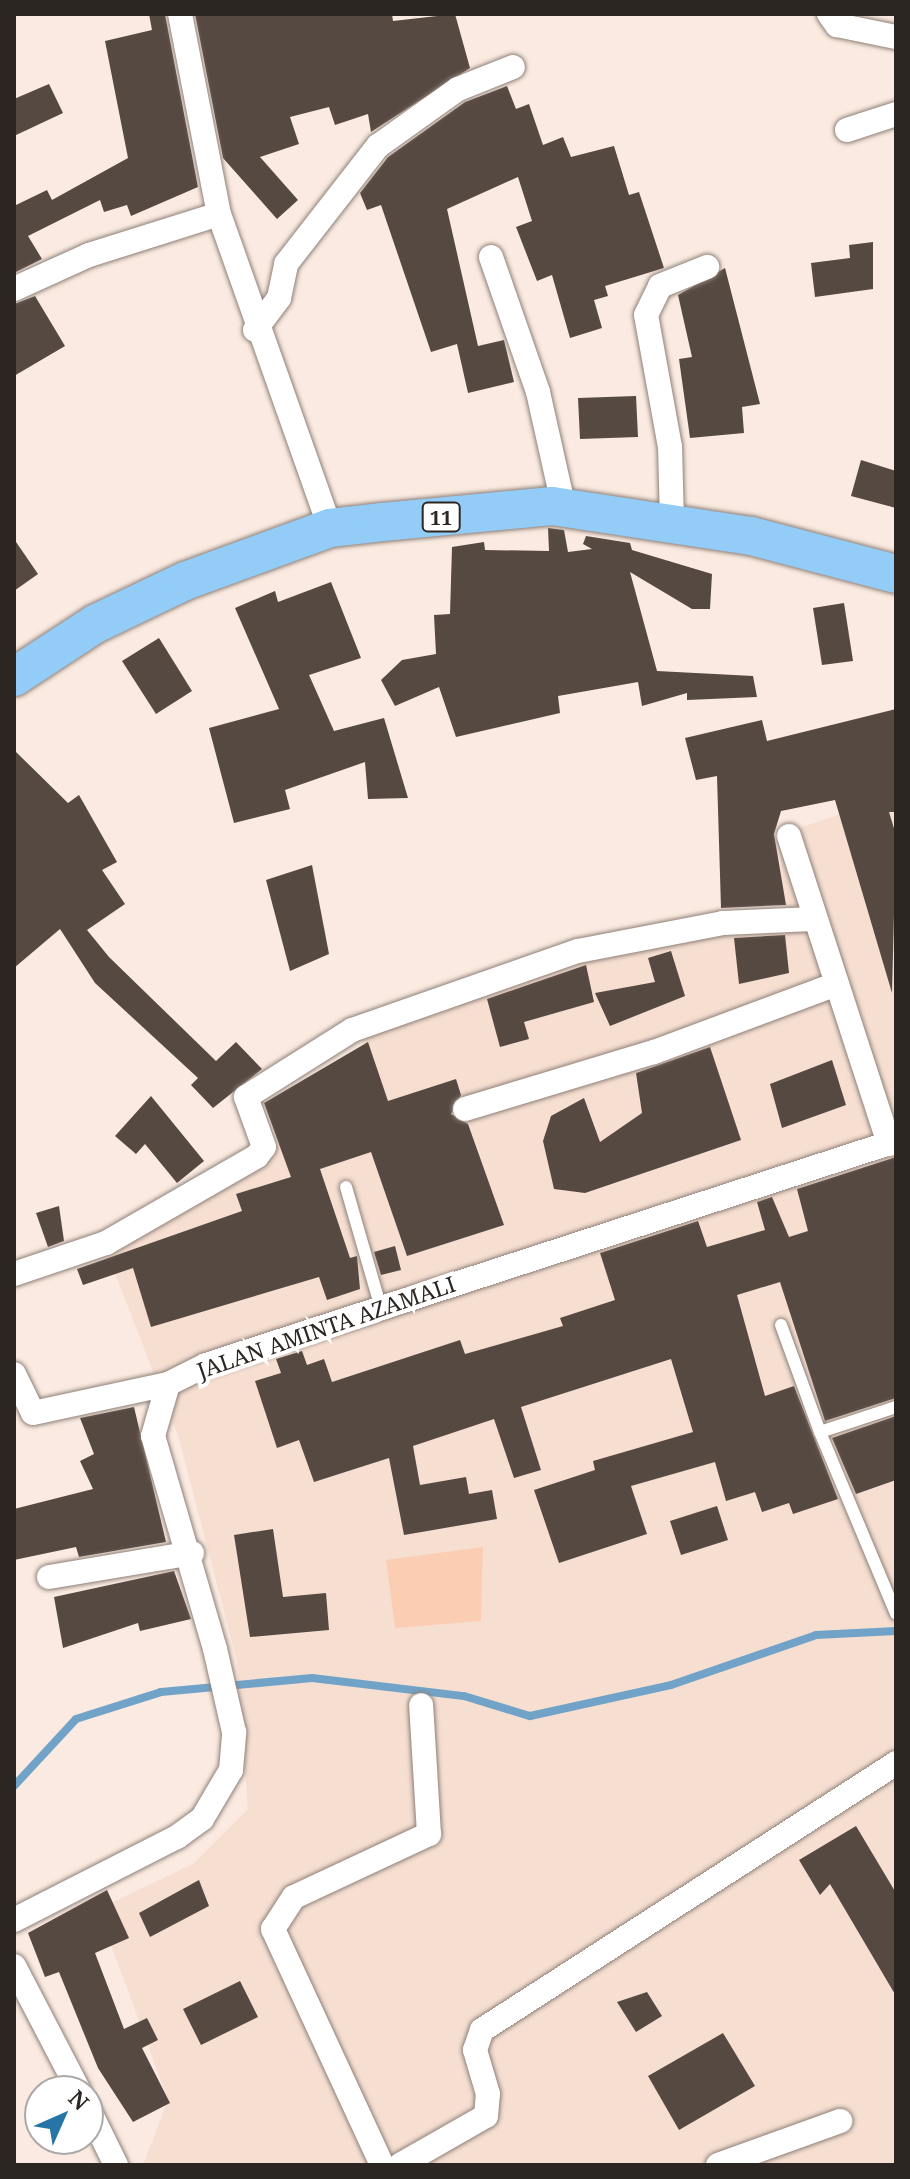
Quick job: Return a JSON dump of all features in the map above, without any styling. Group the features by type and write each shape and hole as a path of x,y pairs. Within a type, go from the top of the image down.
{"highway":[{"name":"11","path":"14,677 95,624 185,581 330,528 564,508 672,522 896,574"}],"street":[{"path":"180,14 219,214 255,330 330,528"},
{"path":"829,14 837,25 896,37"},
{"path":"255,330 279,298 286,264 378,146 458,89 513,67"},
{"path":"847,130 896,114"},
{"path":"14,289 89,255 219,214"},
{"path":"491,257 538,392 564,508"},
{"path":"672,522 670,447 646,315 660,286 707,267"},
{"path":"789,836 813,919 893,1142"},
{"path":"14,1274 106,1243 257,1156 264,1147 246,1097 352,1030 578,951 723,923 813,919"},
{"path":"465,1109 654,1052 837,984"},
{"name":"JALAN AMINTA AZAMALI","path":"14,1920 150,1855 202,1819 231,1770 234,1732 215,1649 192,1553 153,1436 168,1384 381,1308 893,1142"},
{"path":"14,1374 33,1413 168,1384"},
{"path":"49,1577 192,1553"},
{"path":"382,2165 273,1929 294,1897 429,1834 421,1705"},
{"path":"400,2165 486,2116 488,2094 475,2050 482,2030 896,1763"},
{"path":"14,1966 71,2075"},
{"path":"718,2165 840,2121"},
{"path":"104,2141 116,2165"}],"lane":[{"path":"346,1187 381,1308"},
{"path":"781,1325 820,1432 896,1614"},
{"path":"820,1432 896,1407"}],"shaded area":[{"path":"896,795 896,2165 143,2165 168,2100 98,1909 193,1864 248,1809 237,1661 178,1435 102,1240 338,1112 380,1098 360,1031 568,948 784,918 779,835"},
{"path":"483,1547 481,1621 395,1628 386,1560"}],"building":[{"path":"149,14 165,14 198,187 131,216 127,205 104,212 100,200 28,236 42,259 14,273 14,206 47,190 52,200 128,158 105,41 152,30"},
{"path":"195,14 392,14 393,21 455,14 470,68 371,132 368,114 335,125 329,107 290,117 299,144 260,157 298,200 277,219 223,158"},
{"path":"49,84 63,113 14,136 14,99"},
{"path":"507,86 516,109 529,104 543,145 563,137 571,157 614,146 629,195 639,192 664,268 605,286 608,296 594,300 602,328 570,338 552,275 537,281 516,227 532,221 518,177 447,209 478,346 504,340 514,382 468,393 457,344 431,352 381,205 367,210 360,193 388,157 465,102"},
{"path":"873,242 873,289 815,297 811,263 850,258 849,245"},
{"path":"725,268 760,404 742,407 744,433 690,438 679,359 692,357 678,295"},
{"path":"35,296 65,346 14,376 14,304"},
{"path":"636,396 638,437 580,439 578,398"},
{"path":"861,460 896,471 896,508 851,496"},
{"path":"548,528 564,530 568,552 592,549 583,544 586,536 630,543 632,550 712,574 710,609 692,609 630,572 657,671 753,676 757,697 687,700 687,693 642,706 638,682 558,696 560,713 456,737 439,687 395,706 381,680 402,660 436,654 434,615 450,614 452,547 484,542 485,550 549,551"},
{"path":"14,539 38,574 14,591"},
{"path":"331,582 361,658 309,675 334,731 384,718 408,798 368,799 365,762 285,790 290,809 234,823 209,728 279,709 235,608 275,591 278,602"},
{"path":"844,603 853,661 822,665 813,608"},
{"path":"159,638 192,691 156,714 122,661"},
{"path":"896,709 896,812 889,812 896,835 892,993 835,800 781,811 774,834 786,905 721,908 717,776 696,780 685,738 762,720 767,741"},
{"path":"14,750 68,803 79,795 117,862 102,870 125,904 87,930 109,957 216,1061 236,1042 262,1069 213,1108 191,1085 198,1078 95,983 60,929 14,968"},
{"path":"312,865 329,954 290,971 266,880"},
{"path":"785,935 789,973 739,984 734,938"},
{"path":"671,951 685,996 610,1026 595,993 655,982 648,958"},
{"path":"586,965 594,1002 524,1022 529,1039 500,1047 487,999"},
{"path":"368,1042 388,1101 456,1079 461,1095 451,1114 468,1124 504,1225 407,1256 371,1152 320,1169 350,1258 357,1256 360,1289 327,1300 319,1277 151,1327 133,1268 83,1285 77,1269 242,1211 236,1194 291,1177 264,1103"},
{"path":"710,1047 741,1140 585,1193 554,1189 543,1141 551,1116 584,1098 600,1142 642,1113 636,1073"},
{"path":"832,1060 846,1105 782,1128 770,1084"},
{"path":"151,1096 204,1161 177,1183 145,1144 136,1154 115,1136"},
{"path":"896,1157 896,1398 825,1421 780,1282 737,1295 765,1396 794,1386 838,1499 793,1514 789,1503 762,1512 755,1492 726,1501 715,1462 631,1486 647,1534 559,1563 534,1490 595,1470 593,1461 693,1432 671,1359 521,1407 541,1470 514,1478 494,1419 413,1446 420,1485 466,1477 469,1494 492,1490 497,1519 404,1535 389,1458 314,1482 299,1440 277,1448 255,1381 281,1373 276,1359 302,1351 307,1365 324,1359 332,1382 460,1340 465,1354 563,1326 560,1318 615,1300 600,1253 698,1221 707,1247 765,1230 757,1202 772,1197 789,1237 808,1231 797,1189"},
{"path":"59,1206 64,1241 48,1247 36,1213"},
{"path":"395,1246 401,1270 381,1275 374,1252"},
{"path":"134,1407 166,1542 79,1557 76,1547 14,1560 14,1509 93,1489 80,1461 94,1454 80,1418"},
{"path":"896,1416 896,1480 856,1494 832,1438"},
{"path":"717,1506 728,1540 681,1555 670,1521"},
{"path":"273,1529 283,1597 326,1593 329,1630 250,1637 234,1535"},
{"path":"174,1571 191,1619 140,1631 138,1623 63,1648 54,1597"},
{"path":"856,1826 896,1893 896,1996 830,1884 820,1895 799,1860"},
{"path":"199,1880 209,1906 150,1937 139,1913"},
{"path":"107,1890 129,1938 95,1953 124,2029 147,2018 158,2040 142,2048 170,2103 133,2122 98,2068 59,1972 45,1977 28,1933"},
{"path":"240,1981 258,2017 201,2045 183,2009"},
{"path":"647,1992 662,2016 636,2032 617,2002"},
{"path":"723,2033 755,2086 679,2130 648,2076"}],"waterway":[{"path":"14,1786 76,1719 161,1692 312,1678 464,1696 530,1716 671,1685 816,1635 896,1631"}]}
